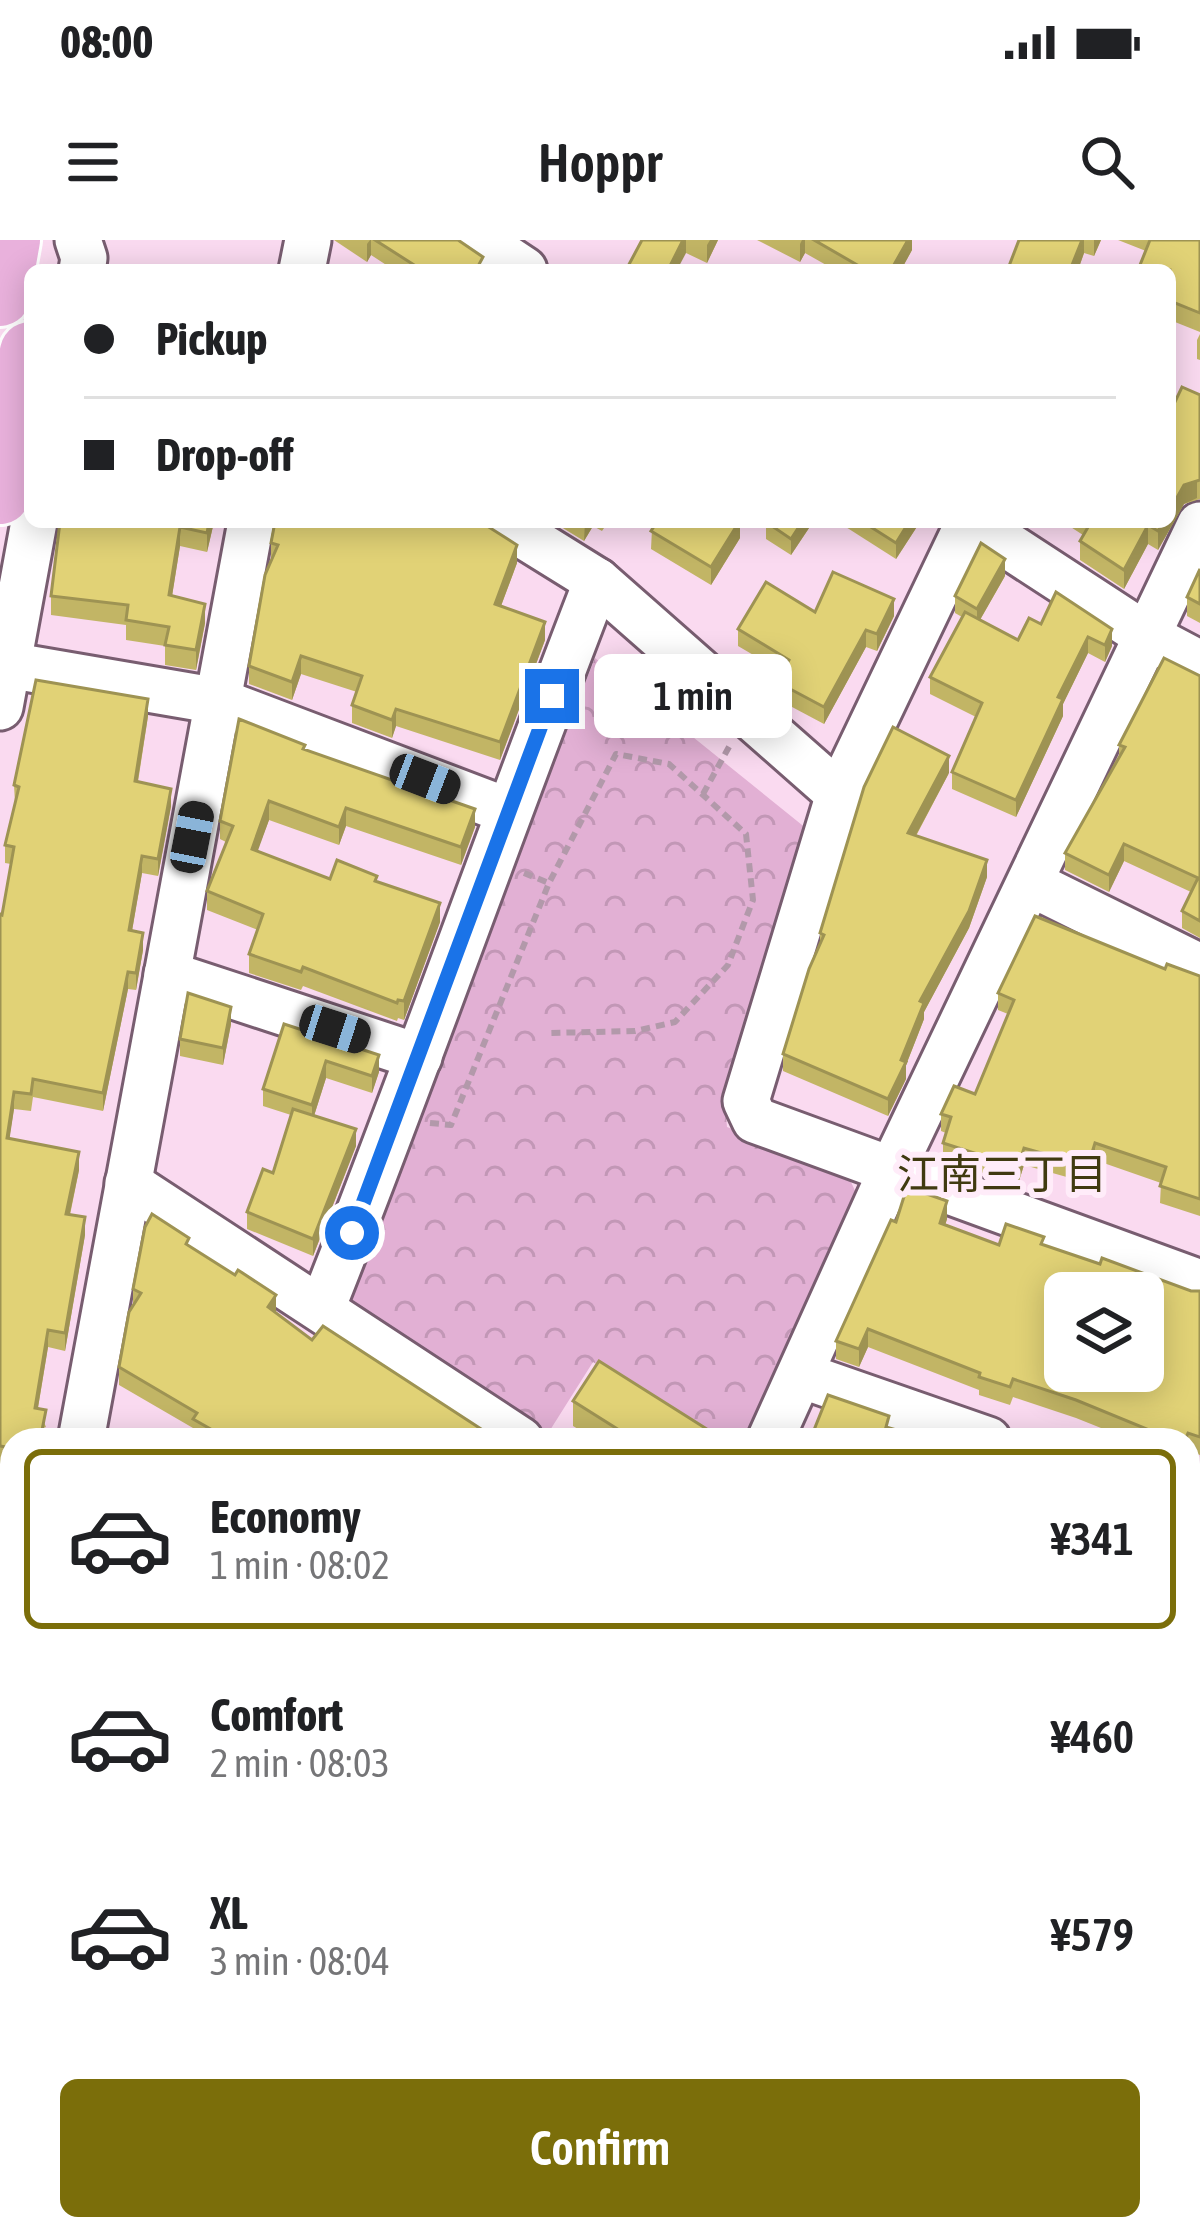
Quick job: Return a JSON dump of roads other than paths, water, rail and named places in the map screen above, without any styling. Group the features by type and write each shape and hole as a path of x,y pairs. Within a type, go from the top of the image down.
{"main road":[{"path":"0,494 24,380"}],"street":[{"path":"776,1428 891,1172 1200,525"},
{"path":"33,528 4,686 218,701 508,811"},
{"path":"87,1428 250,528"},
{"path":"512,528 597,580 839,794"},
{"path":"967,528 839,794 746,1101 755,1120 1200,1282"},
{"path":"979,528 1147,636 1200,664"},
{"path":"322,1308 597,580"},
{"path":"1030,883 1200,968"},
{"path":"167,974 419,1057"},
{"path":"128,1183 322,1308 468,1426"},
{"path":"801,1375 953,1428"}],"district":[{"name":"江南三丁目","path":"1002,1174"}]}
